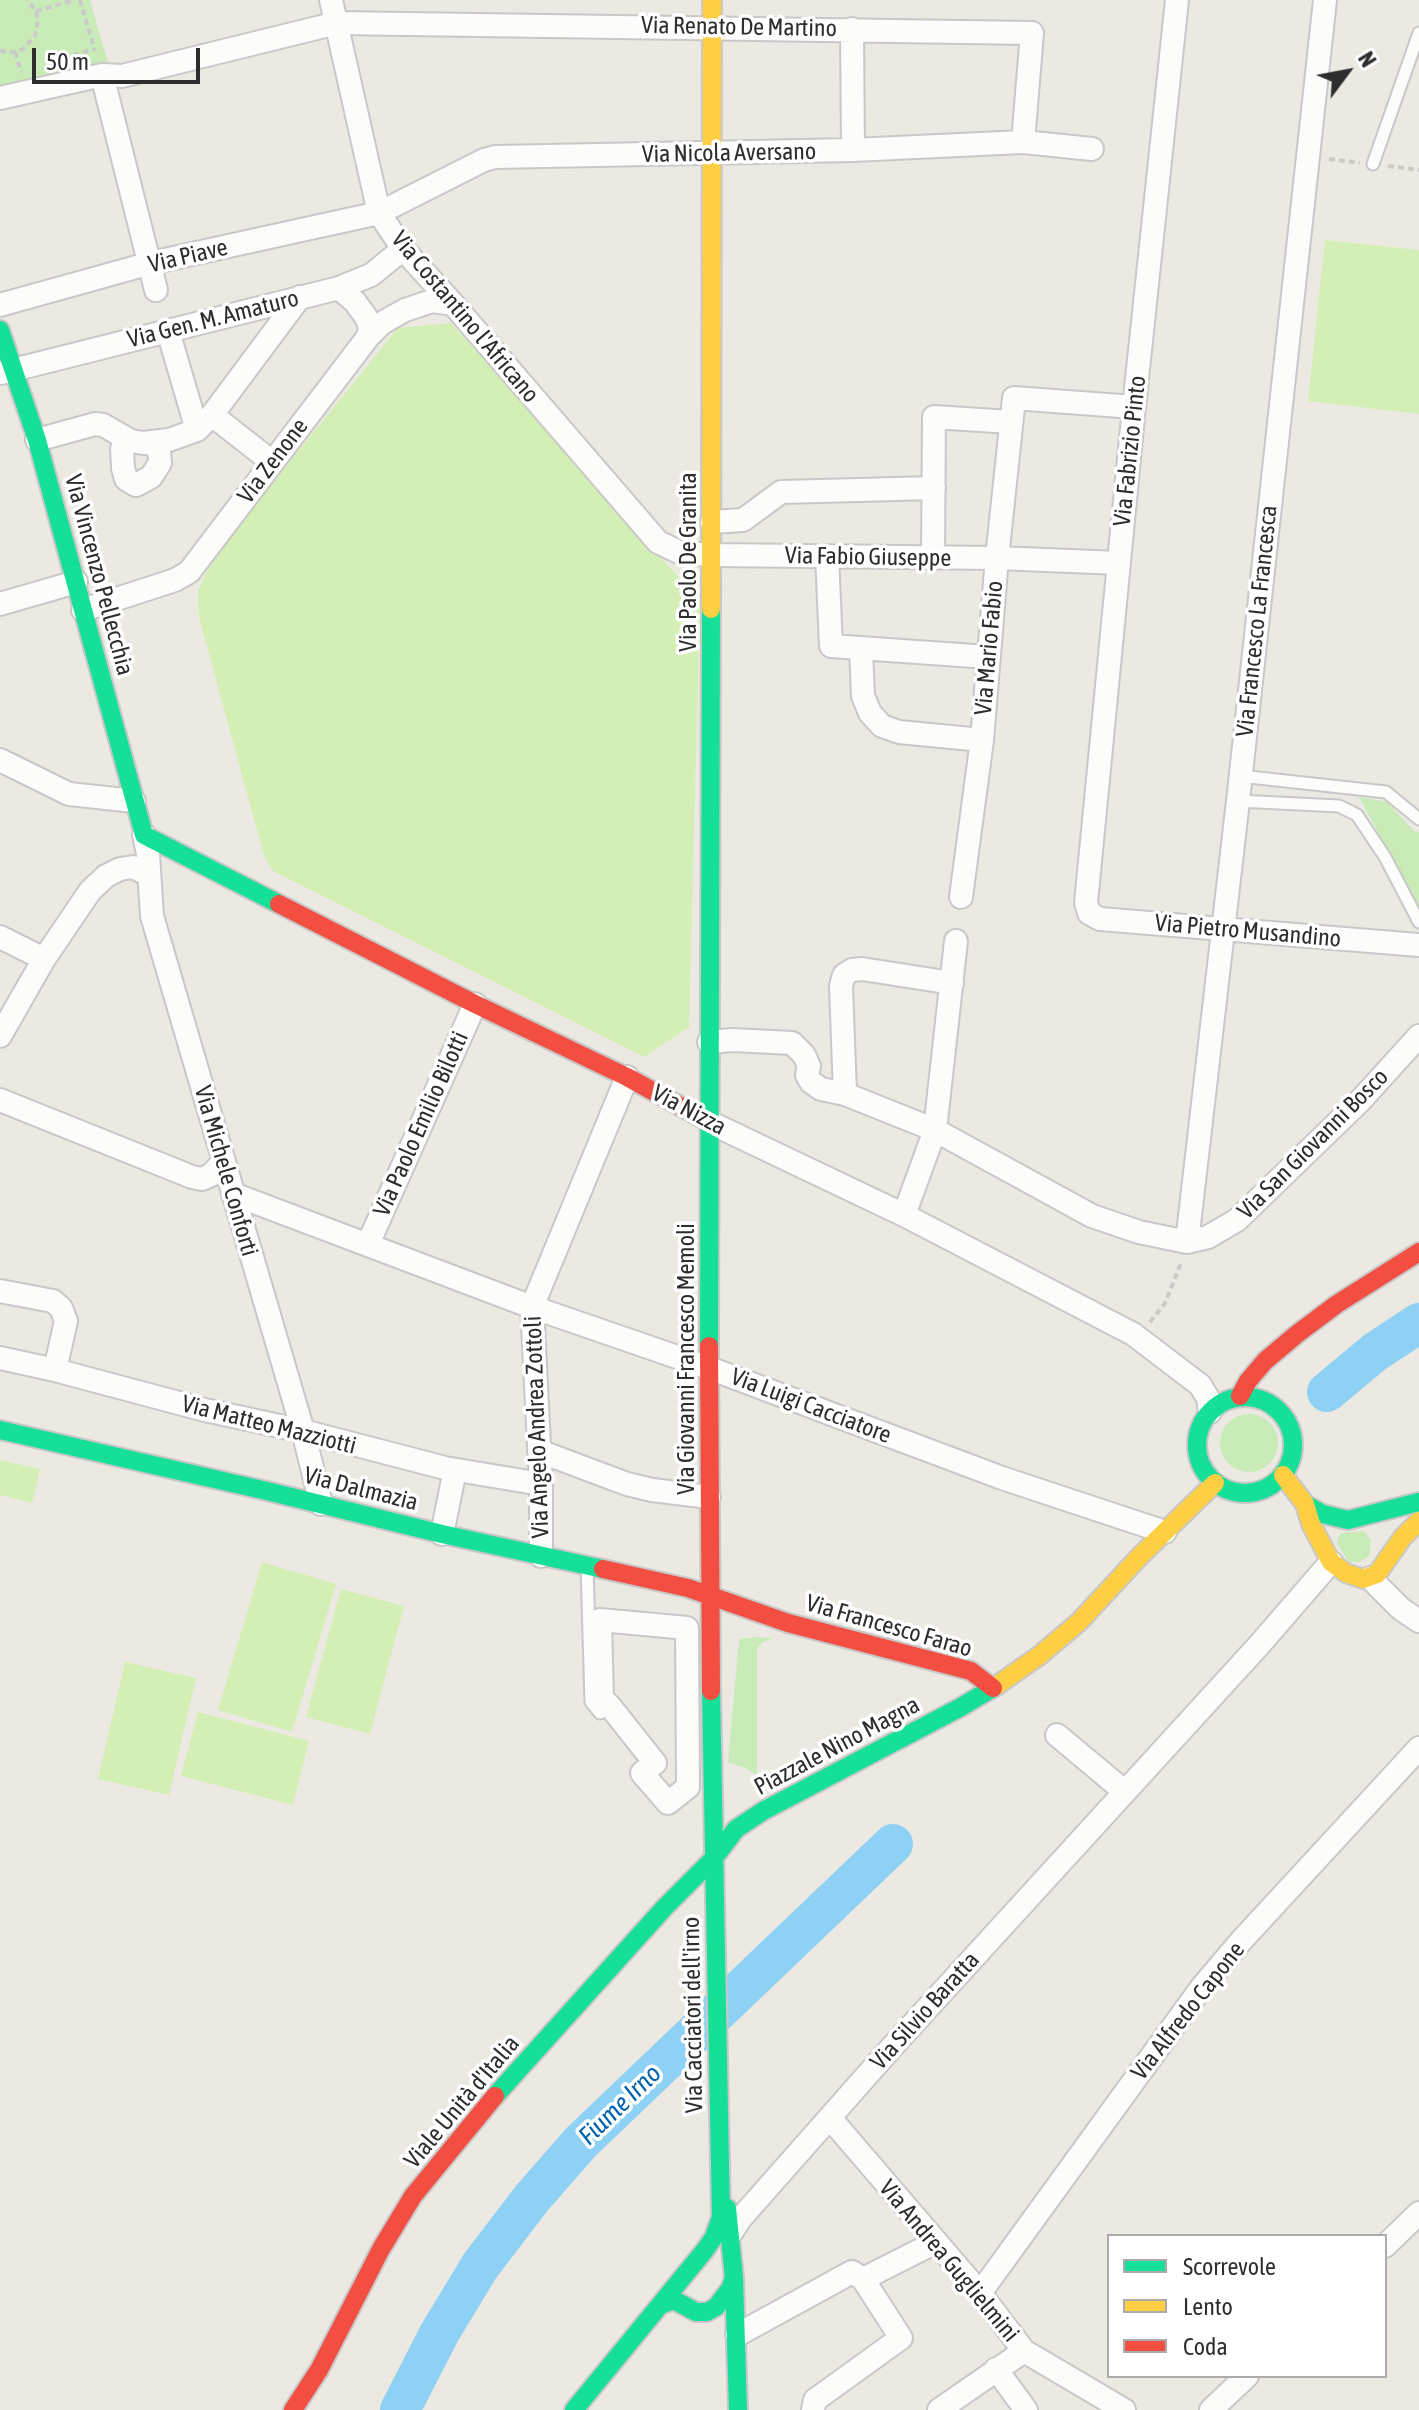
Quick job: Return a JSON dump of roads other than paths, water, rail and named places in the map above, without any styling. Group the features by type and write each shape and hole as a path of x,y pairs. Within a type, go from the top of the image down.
{"main road":[{"name":"Via Paolo De Granita","path":"711,1123 712,0"},
{"name":"Via Vincenzo Pellecchia","path":"0,330 8,372 37,440 144,835"},
{"name":"Via Nizza","path":"144,835 475,1004 627,1077 711,1123"},
{"name":"Via Giovanni Francesco Memoli","path":"710,1594 711,1123"},
{"path":"1240,1396 1265,1361 1297,1334 1337,1304 1419,1252"},
{"path":"1240,1396 1255,1397 1279,1410 1288,1421 1293,1435 1294,1449 1283,1475 1258,1492 1243,1493 1215,1483 1198,1456 1197,1440 1201,1425 1210,1412 1219,1404 1240,1396"},
{"name":"Via Dalmazia","path":"0,1430 710,1594"},
{"path":"1283,1475 1305,1504 1317,1537 1331,1562 1346,1573 1363,1579 1377,1574 1403,1537 1419,1521"},
{"name":"Via Francesco Farao","path":"710,1594 788,1623 971,1671 993,1688 1040,1655 1079,1622 1215,1483"},
{"path":"1305,1504 1329,1516 1348,1520 1419,1502"},
{"path":"1414,1554 1412,1538 1419,1521"},
{"name":"Via Cacciatori dell'irno","path":"710,1594 711,1790 721,2187 725,2231"},
{"name":"Piazzale Nino Magna","path":"714,1858 736,1829 763,1811 993,1688"},
{"path":"711,1790 715,1804 733,1818 763,1811"},
{"name":"Viale Unità d'Italia","path":"293,2410 319,2370 381,2249 413,2196 511,2077 665,1907 714,1858"},
{"path":"665,1907 686,1895 702,1897 708,1903 715,1929"},
{"path":"725,2231 734,2278 738,2410"},
{"name":"Via Silvio Baratta","path":"574,2410 725,2231"},
{"path":"660,2305 674,2300 696,2312 707,2312 716,2307 730,2289 734,2278"}],"street":[{"name":"Via Costantino l'Africano","path":"331,0 379,213 403,249 658,542 681,553 712,555"},
{"name":"Via Fabrizio Pinto","path":"1086,903 1177,0"},
{"name":"Via Francesco La Francesca","path":"1187,1242 1325,0"},
{"name":"Via Renato De Martino","path":"0,98 107,69 337,23 1032,33 1023,142"},
{"path":"852,29 853,150"},
{"path":"107,69 156,290"},
{"name":"Via Nicola Aversano","path":"379,213 495,157 853,150 1023,142 1092,149"},
{"name":"Via Piave","path":"0,305 151,263 379,213"},
{"name":"Via Gen. M. Amaturo","path":"8,372 339,288 371,275 403,249"},
{"path":"339,288 366,317 370,327 368,337"},
{"path":"37,440 95,424 141,442 184,436 204,422 300,297"},
{"name":"Via Zenone","path":"83,610 175,580 189,572 368,337 388,318 405,310 432,301 453,304"},
{"path":"168,331 204,422 272,462"},
{"name":"Via Mario Fabio","path":"961,897 982,740 1014,398 1134,407"},
{"path":"933,557 934,417 1011,422"},
{"path":"712,522 743,520 781,492 934,488"},
{"name":"Via Fabio Giuseppe","path":"712,555 997,558 1119,563"},
{"path":"827,556 831,646 988,657"},
{"path":"0,604 76,582"},
{"path":"861,648 863,696 870,713 882,726 899,732 982,740"},
{"path":"0,760 69,794 134,801"},
{"name":"Via Michele Conforti","path":"144,835 152,916 303,1431 321,1504"},
{"path":"0,1036 44,959 90,891 106,876 120,869 133,867 149,875"},
{"name":"Via Pietro Musandino","path":"1086,903 1089,913 1100,919 1419,945"},
{"path":"0,937 44,959"},
{"path":"904,1215 935,1130 956,941"},
{"path":"845,1094 841,986 844,975 862,969 952,983"},
{"name":"Via Paolo Emilio Bilotti","path":"368,1244 475,1004"},
{"name":"Via San Giovanni Bosco","path":"1187,1242 1208,1237 1237,1220 1360,1101 1419,1036"},
{"path":"709,1042 792,1043 804,1055 811,1082 821,1089 845,1094 935,1130 1092,1216 1139,1232 1187,1242"},
{"name":"Via Angelo Andrea Zottoli","path":"541,1556 541,1484 532,1307 627,1077"},
{"path":"0,1100 192,1177 202,1179 211,1175 223,1162"},
{"name":"Via Nizza","path":"711,1123 904,1215 1137,1337 1200,1385 1208,1398 1210,1412"},
{"name":"Via Luigi Cacciatore","path":"233,1194 532,1307 709,1368 1002,1478 1165,1532"},
{"path":"0,1291 53,1301 61,1308 66,1321 55,1370"},
{"name":"Via Matteo Mazziotti","path":"0,1358 455,1470 541,1484"},
{"path":"539,1451 627,1484 709,1497"},
{"path":"442,1534 455,1470"},
{"name":"Via Silvio Baratta","path":"725,2231 740,2219 1331,1562"},
{"path":"1370,1578 1401,1609 1419,1621"},
{"path":"687,1628 600,1620 602,1699 655,1763 642,1773 668,1803 688,1787 688,1588"},
{"path":"1057,1735 1124,1791"},
{"name":"Via Alfredo Capone","path":"980,2293 1202,1987 1419,1748"},
{"name":"Via Andrea Guglielmini","path":"830,2118 980,2293 1024,2351 1124,2410"},
{"path":"1387,2244 1419,2213"},
{"path":"863,2279 936,2242"},
{"path":"737,2335 852,2272 863,2279 901,2338 815,2400 813,2410"},
{"path":"939,2410 1024,2351"},
{"path":"996,2369 1026,2410"},
{"path":"1211,2410 1245,2378"}],"lane":[{"path":"1373,164 1419,33"},
{"path":"1240,776 1386,792 1419,819"},
{"path":"1238,801 1339,806 1357,815 1385,857 1419,922"},
{"path":"587,1566 591,1702 600,1713"}],"waterway":[{"name":"Fiume Irno","path":"1327,1392 1375,1352 1419,1323"},
{"name":"Fiume Irno","path":"400,2410 440,2332 480,2266 532,2198 581,2142 893,1844"}]}
